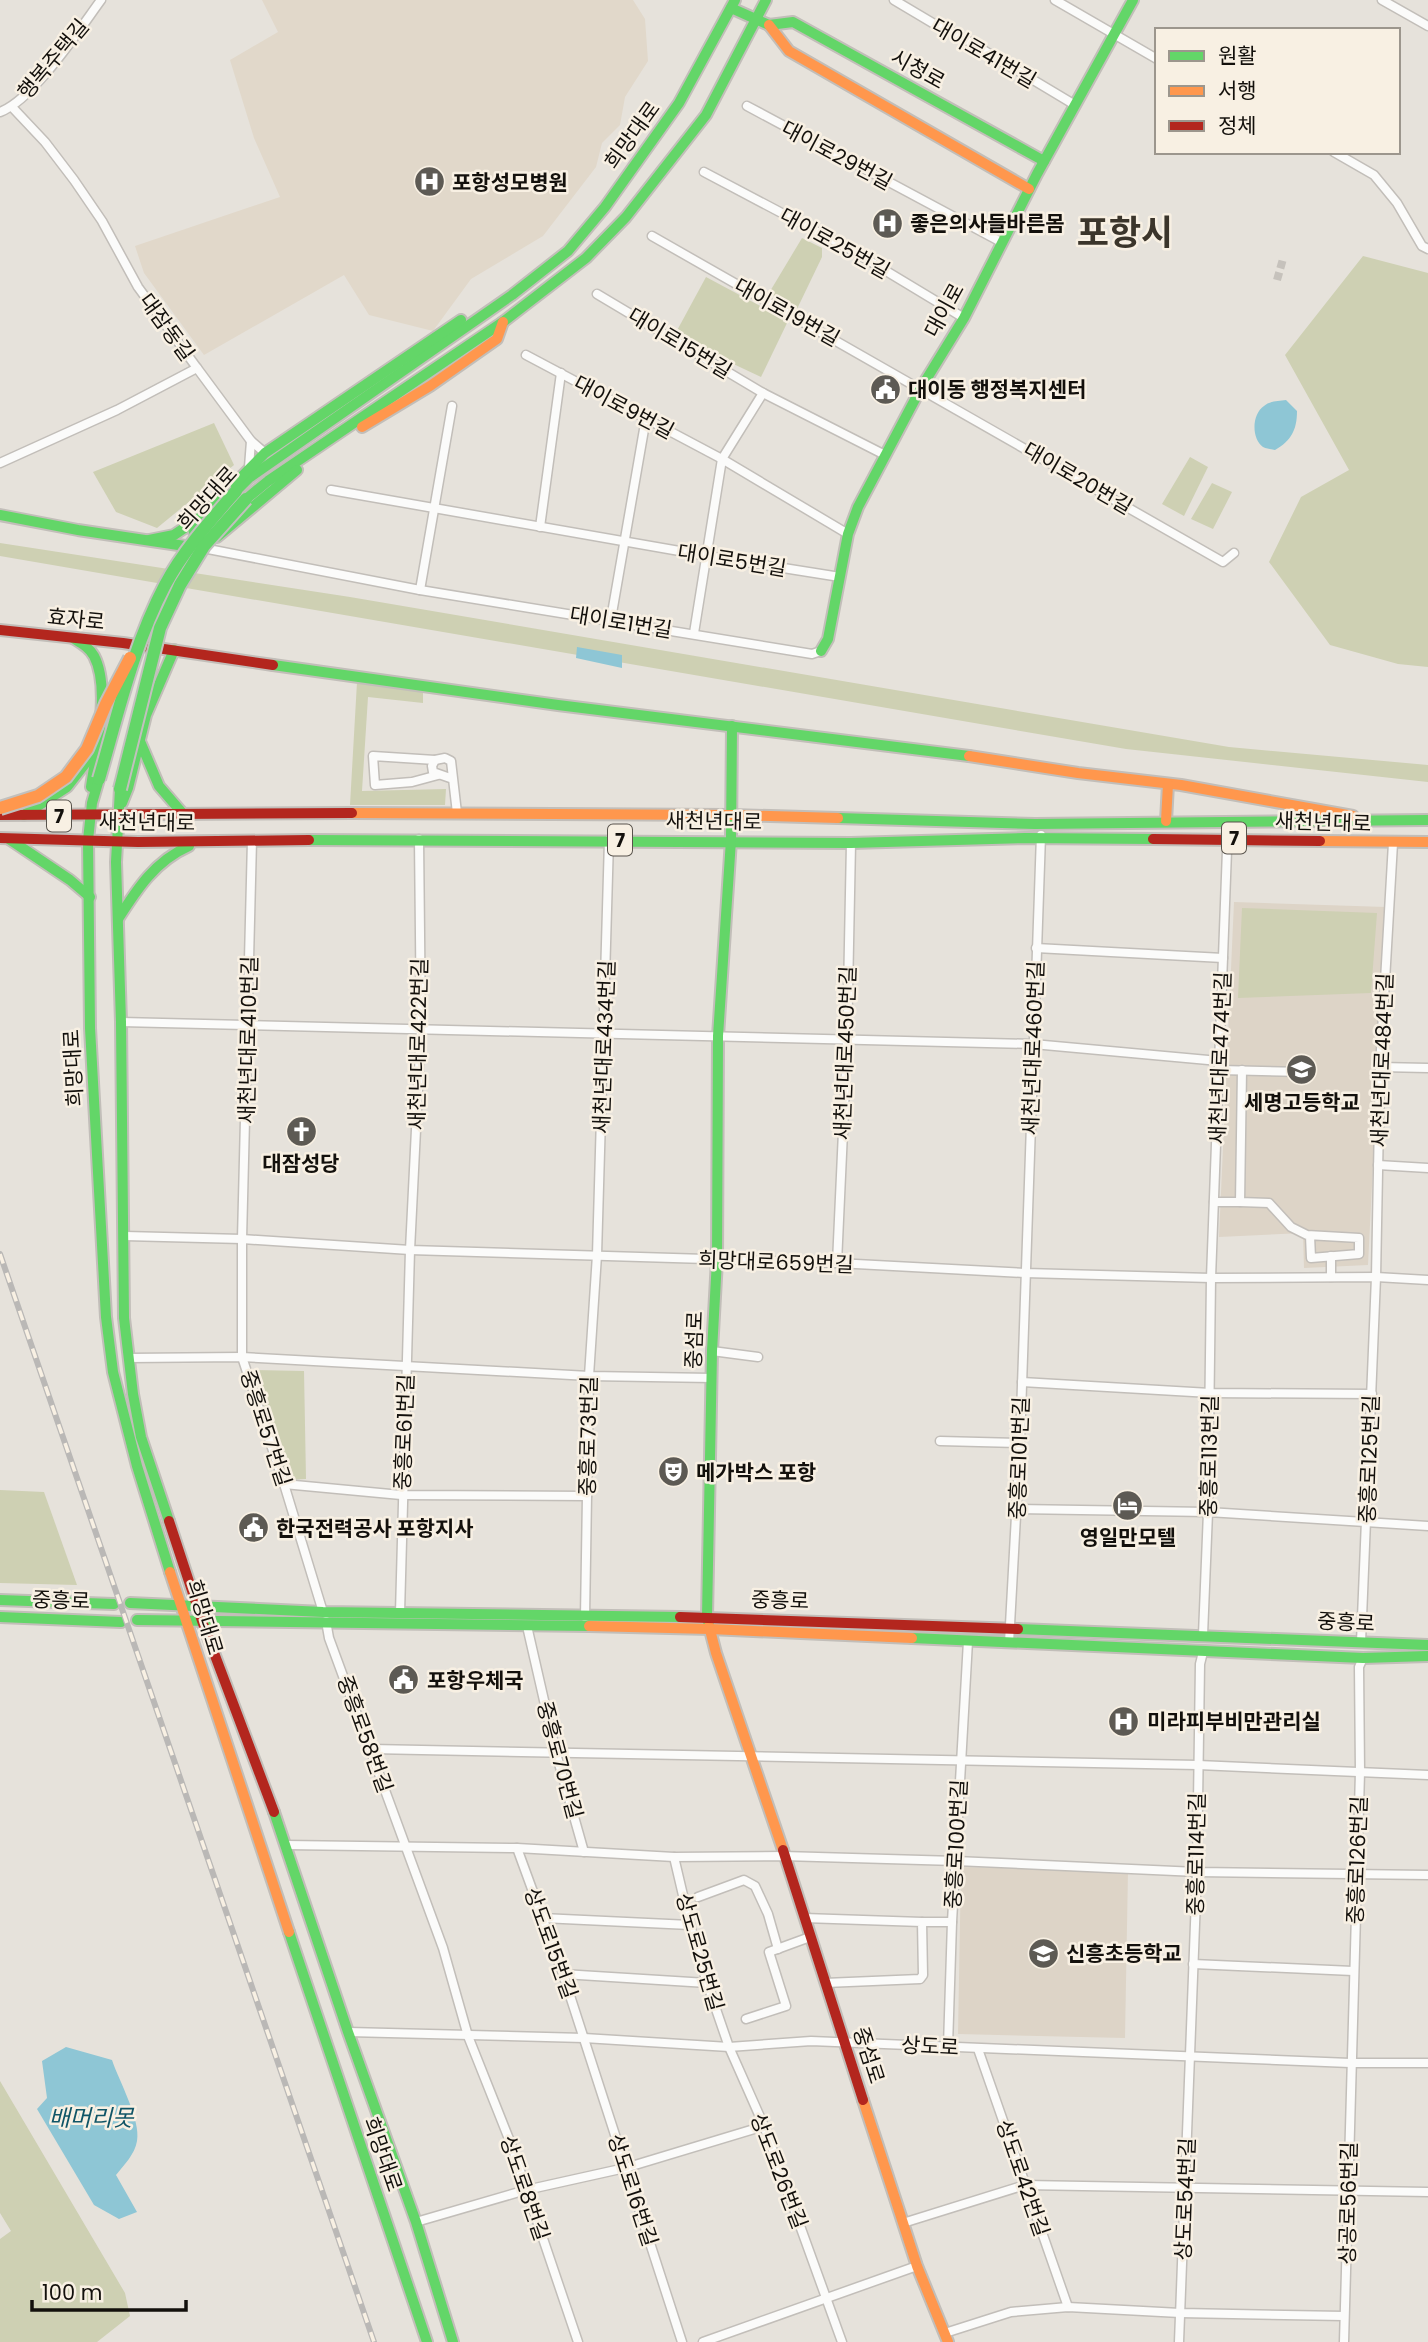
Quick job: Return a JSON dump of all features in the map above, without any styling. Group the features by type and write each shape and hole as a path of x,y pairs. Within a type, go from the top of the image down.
{"main road":[{"name":"희망대로","path":"427,2342 184,1619 125,1423 113,1371 106,1317 90,1028 88,840 91,811 99,779 164,587 185,552 241,495 279,473 503,322 586,258 626,217 706,115 766,0"},
{"name":"대이로","path":"821,651 828,639 848,534 858,507 921,388 964,318 1029,189 1133,0"},
{"name":"희망대로","path":"453,2342 416,2222 348,2032 286,1845 201,1621 141,1437 124,1318 125,1236 117,841 120,789 160,628 180,584 241,495 249,478 494,307 568,251 605,207 679,103 733,4"},
{"name":"시청로","path":"733,4 769,25 789,51 1029,189"},
{"name":"시청로","path":"769,25 793,22 1044,161"},
{"path":"149,540 174,535 205,514 265,453 471,314 494,307"},
{"path":"209,547 207,537 202,532 189,534 185,546 191,557 204,555 209,547 313,457 430,386 497,339 503,322"},
{"path":"194,532 205,514"},
{"path":"0,515 185,546"},
{"name":"효자로","path":"0,630 73,638 145,641"},
{"path":"73,638 88,647 100,670 91,811"},
{"path":"0,808 38,796 54,787 78,764 106,704 145,641 174,650 377,681 732,726"},
{"path":"118,812 129,790 139,739 155,689 174,650"},
{"name":"새천년대로","path":"731,815 732,726 914,748 1168,784 1370,818"},
{"path":"139,739 159,786 184,815"},
{"path":"23,816 67,787 96,751"},
{"path":"1166,821 1168,784"},
{"name":"새천년대로","path":"0,815 91,811 184,815 731,815 1042,824 1370,818 1428,820"},
{"name":"중섬로","path":"731,815 718,1036 717,1260 712,1351 709,1623 917,2266 946,2337"},
{"path":"4,838 70,880 90,897"},
{"name":"새천년대로","path":"4,838 200,842 609,839 851,843 1231,838 1428,842"},
{"path":"118,919 143,880 176,850 200,842"},
{"name":"중흥로","path":"0,1600 114,1604"},
{"name":"중흥로","path":"130,1603 197,1604 325,1616 527,1626 709,1623 1012,1629 1428,1645"},
{"name":"중흥로","path":"137,1620 201,1621 400,1613 585,1617 968,1641 1202,1652 1363,1658 1428,1656"},
{"name":"중흥로","path":"0,1616 121,1622"}],"street":[{"name":"행복주택길","path":"0,112 12,107 56,61 102,0"},
{"name":"대이로41번길","path":"894,0 1075,105"},
{"path":"1055,0 1155,58"},
{"path":"1382,0 1428,26"},
{"name":"대이로29번길","path":"747,106 1001,242"},
{"name":"대잠동길","path":"0,463 117,410 197,368 138,287 102,221 75,180 45,142 12,107"},
{"path":"1337,154 1374,175 1397,203 1422,246 1428,249"},
{"name":"대이로25번길","path":"704,172 848,248 964,318"},
{"name":"대이로19번길","path":"652,236 921,388"},
{"name":"대이로15번길","path":"597,294 763,393 885,455"},
{"name":"대이로9번길","path":"526,355 722,460 848,534"},
{"path":"197,368 251,441 265,453"},
{"path":"540,527 561,373"},
{"name":"대이로20번길","path":"921,388 1223,562 1234,553"},
{"path":"694,633 722,460 763,393"},
{"path":"420,590 452,406"},
{"path":"611,619 646,418"},
{"path":"250,467 251,441"},
{"name":"대이로5번길","path":"331,490 839,577"},
{"name":"대이로1번길","path":"209,547 420,590 611,619 812,654 821,651"},
{"path":"438,775 412,782 375,785 373,756 435,760 446,758 450,761 457,813"},
{"path":"435,760 433,772 453,779"},
{"name":"새천년대로460번길","path":"1025,1273 1042,824"},
{"name":"새천년대로474번길","path":"1211,1278 1227,850 1231,838"},
{"name":"새천년대로422번길","path":"410,1250 421,1029 419,839"},
{"name":"새천년대로434번길","path":"597,1255 609,839"},
{"name":"새천년대로410번길","path":"242,1239 252,841"},
{"name":"새천년대로450번길","path":"837,1263 847,1040 851,843"},
{"name":"새천년대로484번길","path":"1376,1277 1380,1068 1393,843"},
{"path":"1036,948 1223,958"},
{"path":"121,1022 1033,1044 1219,1060"},
{"path":"1380,1068 1428,1069"},
{"path":"1220,1070 1304,1072"},
{"path":"1240,1202 1242,1070"},
{"path":"1378,1165 1428,1168"},
{"path":"1214,1202 1269,1203 1291,1227 1310,1236 1359,1238 1359,1254 1311,1258 1310,1236"},
{"name":"희망대로659번길","path":"125,1236 242,1239 410,1250 837,1263 1025,1273 1428,1280"},
{"name":"중흥로57번길","path":"242,1239 242,1357 325,1616"},
{"name":"중흥로61번길","path":"400,1613 401,1495 410,1250"},
{"name":"중흥로73번길","path":"585,1617 589,1377 597,1255"},
{"path":"1331,1256 1331,1277"},
{"name":"중흥로101번길","path":"1009,1643 1012,1629 1025,1273"},
{"name":"중흥로125번길","path":"1361,1642 1376,1277"},
{"name":"중흥로113번길","path":"1203,1635 1208,1512 1211,1278"},
{"path":"712,1351 758,1357"},
{"path":"129,1358 242,1357 589,1377 712,1378"},
{"path":"1022,1382 1210,1392 1371,1394"},
{"path":"940,1441 1020,1443"},
{"path":"284,1484 401,1495 587,1496"},
{"path":"1017,1509 1208,1512 1428,1526"},
{"name":"중흥로58번길","path":"325,1616 329,1638 443,1948 468,2036"},
{"name":"중흥로70번길","path":"527,1626 556,1753 584,1852"},
{"name":"중흥로100번길","path":"948,2046 952,1922 968,1641"},
{"name":"중흥로114번길","path":"1191,2056 1202,1652"},
{"name":"중흥로126번길","path":"1350,2063 1360,1772 1359,1667 1363,1658"},
{"path":"371,1749 1198,1765 1428,1775"},
{"path":"286,1845 517,1848 674,1857 783,1856 1197,1872 1428,1875"},
{"name":"상도로15번길","path":"517,1848 584,2038"},
{"name":"상도로25번길","path":"674,1857 690,1925 729,2047"},
{"path":"698,1897 744,1880 755,1886 768,1914 778,1949"},
{"path":"542,1918 690,1925"},
{"path":"804,1918 952,1922"},
{"path":"825,1983 920,1979 923,1975 922,1922"},
{"path":"747,2018 786,2006 769,1952 810,1937"},
{"path":"1193,1964 1353,1971"},
{"path":"563,1974 707,1983"},
{"name":"상도로","path":"348,2032 584,2038 729,2047 811,2041 1350,2063 1428,2063"},
{"name":"상도로8번길","path":"468,2036 511,2144 578,2342"},
{"name":"상도로16번길","path":"584,2038 682,2342"},
{"name":"상도로26번길","path":"729,2047 764,2126 842,2342"},
{"name":"상도로42번길","path":"978,2049 1069,2307"},
{"name":"상도로54번길","path":"1179,2342 1191,2056"},
{"name":"상공로56번길","path":"1344,2342 1350,2063"},
{"path":"416,2222 526,2190 625,2168 764,2126"},
{"path":"903,2223 1025,2185 1428,2192"},
{"path":"703,2342 917,2266"},
{"path":"946,2337 1011,2312 1069,2307 1180,2313 1345,2316"}],"shaded area":[{"name":"포항성모병원","path":"262,0 633,0 645,19 648,61 625,97 620,125 602,143 596,167 543,236 471,279 433,331 369,315 344,275 204,355 144,273 135,246 280,197 254,138 230,60 278,32"},
{"name":"세명고등학교","path":"1234,902 1386,907 1368,1265 1304,1268 1303,1233 1219,1237"},
{"name":"신흥초등학교","path":"961,1867 1128,1871 1125,2038 958,2034"}],"green space":[{"path":"802,238 822,248 822,257 797,309 769,293"},
{"path":"1363,256 1428,273 1428,667 1398,664 1330,645 1269,562 1301,497 1349,470 1285,355"},
{"path":"706,277 788,321 761,377 674,336"},
{"path":"214,423 234,465 157,528 116,512 93,472"},
{"path":"1190,457 1208,467 1184,516 1162,504"},
{"path":"1212,483 1232,492 1213,529 1191,519"},
{"path":"0,543 350,597 1229,747 1428,765 1428,782 1126,749 0,556"},
{"path":"357,682 423,692 423,703 368,697 362,791 446,789 445,805 350,805"},
{"path":"1242,908 1377,913 1371,993 1238,998"},
{"path":"249,1370 304,1371 306,1479 288,1480"},
{"path":"0,1490 44,1492 77,1585 0,1583"},
{"path":"0,2081 125,2293 130,2316 97,2342 0,2342 0,2239 11,2231 0,2213"}],"water":[{"path":"1286,400 1297,411 1292,434 1275,450 1263,447 1256,438 1254,426 1257,415 1268,403"},
{"path":"577,647 622,655 622,668 576,658"},
{"name":"배머리못","path":"66,2047 112,2060 133,2112 137,2132 136,2146 116,2175 137,2212 119,2219 94,2205 37,2109 47,2098 42,2061"}],"tunnel":[{"path":"1277,280 1283,259"}],"railway":[{"path":"0,1254 374,2342"}],"traffic: fast":[{"path":"236,491 249,478 512,295 568,251 605,207 679,103 735,0"},
{"path":"246,499 268,481 503,322 586,258 626,217 706,115 766,0"},
{"path":"821,651 828,639 848,534 858,507 921,388 964,318 1037,174 1133,0"},
{"path":"731,8 769,25 793,22 1044,161"},
{"path":"194,532 205,514 265,453 461,320"},
{"path":"217,537 297,470"},
{"path":"99,779 127,680 154,608 180,560 236,491"},
{"path":"120,789 160,628 180,585 204,546 246,499"},
{"path":"0,515 185,546"},
{"path":"149,540 174,535 199,518"},
{"path":"73,638 94,656 101,685 101,720 91,787"},
{"path":"122,803 146,715 174,650"},
{"path":"273,665 558,705 969,756"},
{"path":"709,1626 712,1351 717,1260 718,1036 731,840 732,726"},
{"path":"139,739 159,786 184,815"},
{"path":"24,815 67,787 95,751"},
{"path":"99,779 92,803 88,840 90,1028 106,1317 113,1372 137,1466 170,1572"},
{"path":"120,789 116,862 121,1022 124,1318 141,1437 169,1521"},
{"path":"838,818 1035,824 1428,820"},
{"path":"309,840 851,843 1025,838 1153,839"},
{"path":"9,839 70,880 90,897"},
{"path":"118,919 157,868 189,846"},
{"path":"0,1600 114,1604"},
{"path":"130,1603 323,1612 680,1617"},
{"path":"0,1617 121,1622"},
{"path":"137,1620 589,1626"},
{"path":"1018,1629 1428,1645"},
{"path":"912,1638 1363,1658 1428,1656"},
{"path":"274,1812 416,2222 453,2342"},
{"path":"289,1932 427,2342"}],"traffic: slow":[{"path":"769,25 789,51 1029,189"},
{"path":"362,427 430,386 497,339 503,322"},
{"path":"0,808 38,796 66,777 87,749 130,658"},
{"path":"969,756 1181,785 1353,816"},
{"path":"1166,821 1168,784"},
{"path":"352,813 838,818"},
{"path":"1320,841 1428,842"},
{"path":"170,1572 289,1932"},
{"path":"589,1626 912,1638"},
{"path":"709,1626 783,1850"},
{"path":"863,2100 917,2266 948,2342"}],"traffic: jam":[{"path":"0,630 123,643 273,665"},
{"path":"0,815 352,813"},
{"path":"0,838 138,842 309,840"},
{"path":"1153,839 1320,841"},
{"path":"169,1521 202,1621 274,1812"},
{"path":"680,1617 1018,1629"},
{"path":"783,1850 863,2100"}],"place":[{"name":"포항성모병원","path":"429,182"},
{"name":"좋은의사들바른몸","path":"887,223"},
{"name":"대이동 행정복지센터","path":"885,389"},
{"name":"세명고등학교","path":"1302,1070"},
{"name":"대잠성당","path":"301,1131"},
{"name":"메가박스 포항","path":"673,1472"},
{"name":"영일만모텔","path":"1128,1505"},
{"name":"한국전력공사 포항지사","path":"253,1528"},
{"name":"포항우체국","path":"404,1680"},
{"name":"미라피부비만관리실","path":"1124,1721"},
{"name":"신흥초등학교","path":"1043,1953"}],"district":[{"name":"포항시","path":"1125,232"}]}
